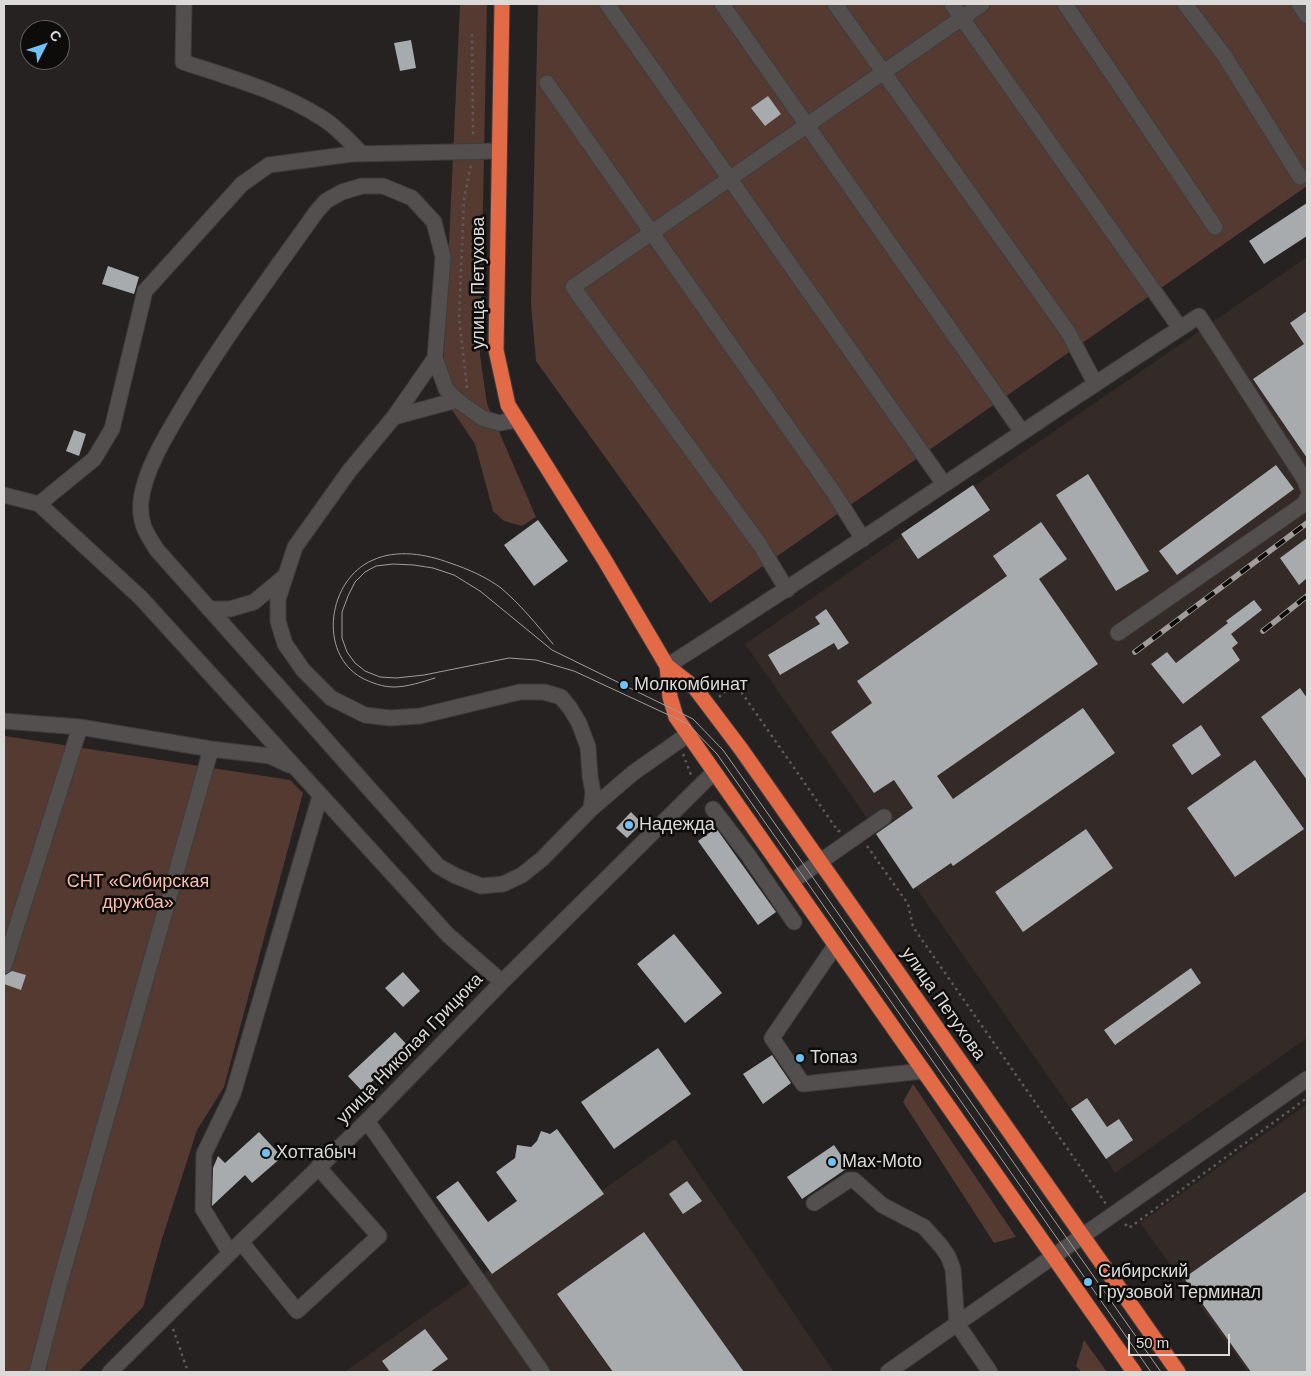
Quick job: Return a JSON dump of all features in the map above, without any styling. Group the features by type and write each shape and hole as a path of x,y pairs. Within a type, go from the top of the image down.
{"highway":[{"name":"улица Петухова","path":"502,4 496,350 508,405 604,559 667,666 695,688 709,706 820,861 1178,1372"},
{"name":"улица Петухова","path":"667,666 670,697 676,718 1134,1372"}],"street":[{"path":"184,4 183,62 284,98 323,118 362,154"},
{"path":"607,4 944,484"},
{"path":"722,4 1022,432"},
{"path":"834,4 1068,332 1096,383"},
{"path":"952,4 1180,328"},
{"path":"787,590 760,545 573,287 982,4"},
{"path":"1065,4 1215,227"},
{"path":"1185,4 1224,55 1300,177"},
{"path":"1299,4 1307,16"},
{"path":"547,83 834,493 863,539"},
{"path":"40,504 94,459 112,429 146,292 242,184 269,165 362,154 499,151"},
{"path":"517,420 499,424 482,418 446,389 435,358 443,257 434,222 412,198 383,186 362,186 342,192 326,201 317,211 200,379 165,438 151,468 141,500 141,516 144,531 157,550 432,860 438,866 456,876 481,886 504,884 522,875 542,859 592,809 633,773 687,734"},
{"path":"667,666 787,590 1199,316 1306,482 1307,487"},
{"path":"435,358 394,417 350,470 295,547 278,599 278,620 285,644 303,670 331,698 365,715 390,718 420,716 520,692 544,692 561,697 579,723 588,747 593,793 592,809"},
{"path":"394,417 463,404"},
{"path":"4,495 40,504 141,598 448,935 502,982"},
{"path":"1118,633 1304,504 1307,498"},
{"path":"209,609 230,609 254,602 284,577"},
{"path":"4,721 80,727 212,749 270,756 295,768"},
{"path":"4,966 80,727"},
{"path":"37,1372 62,1276 212,749"},
{"name":"улица Николая Грицюка","path":"110,1372 167,1314 367,1121 502,982 714,772"},
{"path":"318,1168 379,1236 297,1311 236,1248 203,1209 204,1154 233,1094 320,796"},
{"path":"713,809 748,855 794,922"},
{"path":"791,882 884,817"},
{"path":"748,855 764,843"},
{"path":"835,946 772,1038 803,1084 923,1071"},
{"path":"888,1372 1307,1078"},
{"path":"367,1121 542,1372"},
{"path":"814,1203 849,1180 854,1180 882,1205 924,1227 948,1256 953,1269 957,1324 990,1372"}],"path":[{"path":"463,404 458,318 464,199 473,152 472,34"},
{"path":"1129,1228 1307,1098"},
{"path":"167,1314 188,1372"}],"shaded area":[{"path":"1307,257 1307,1038 1115,1173 745,644"},
{"path":"1307,1104 1307,1372 1248,1372 1140,1223"},
{"path":"675,1139 834,1372 344,1372"}],"green space":[{"path":"460,4 487,4 480,355 487,404 536,517 522,526 504,521 493,511 475,444 442,395"},
{"path":"538,4 1307,4 1307,186 710,603 536,361 531,304"},
{"name":"СНТ «Сибирская дружба»","path":"5,736 290,780 303,793 224,1087 197,1130 161,1242 143,1307 78,1372 4,1372"},
{"path":"913,1084 1016,1237 994,1243 903,1102"},
{"path":"1084,1340 1107,1372 1081,1372 1076,1366"}],"building":[{"path":"411,40 416,68 400,71 394,43"},
{"path":"768,96 781,114 765,126 751,108"},
{"path":"1307,203 1307,236 1264,264 1249,241"},
{"path":"108,266 139,277 134,294 102,284"},
{"path":"1307,311 1307,458 1253,379 1304,344 1290,323"},
{"path":"74,430 86,434 79,456 66,451"},
{"path":"1276,465 1294,489 1177,575 1159,551"},
{"path":"1088,474 1149,571 1116,591 1056,495"},
{"path":"973,485 990,510 918,559 901,534"},
{"path":"538,520 568,561 534,586 504,545"},
{"path":"1041,522 1067,559 1039,579 1098,664 937,776 953,799 1083,708 1115,753 953,866 951,863 913,889 876,834 913,808 894,780 874,793 831,732 872,703 857,681 1007,576 993,556"},
{"path":"1307,538 1307,578 1299,585 1280,558"},
{"path":"1254,600 1262,610 1231,634 1238,643 1232,648 1240,660 1183,704 1151,664 1167,652 1176,663 1228,623 1226,621"},
{"path":"826,609 849,643 838,650 834,643 780,675 768,655 820,624 815,617"},
{"path":"1300,688 1307,698 1307,780 1261,717"},
{"path":"1201,725 1221,755 1192,775 1172,745"},
{"path":"1255,760 1304,829 1235,877 1187,808"},
{"name":"Надежда","path":"631,812 642,823 627,838 616,828"},
{"path":"716,828 776,912 758,925 698,841"},
{"path":"1086,829 1113,868 1023,932 995,892"},
{"path":"674,934 722,993 685,1023 637,964"},
{"path":"1191,968 1201,983 1115,1045 1104,1030"},
{"path":"12,971 26,975 21,990 4,984 5,975"},
{"path":"403,972 420,991 403,1007 385,988"},
{"path":"395,1032 409,1047 362,1091 348,1076"},
{"path":"658,1048 691,1094 614,1149 581,1102"},
{"path":"772,1055 791,1083 763,1104 743,1074"},
{"path":"1087,1098 1107,1127 1119,1119 1133,1140 1106,1159 1071,1109"},
{"path":"557,1129 604,1194 492,1274 436,1197 458,1181 488,1222 517,1201 496,1172 515,1158 517,1145 531,1147 537,1141 541,1131 550,1134"},
{"path":"259,1132 282,1157 252,1183 245,1175 212,1206 213,1168 218,1156 225,1163"},
{"path":"834,1145 849,1167 802,1199 787,1177"},
{"path":"687,1181 702,1201 683,1214 669,1194"},
{"path":"1307,1191 1307,1372 1251,1372 1184,1278"},
{"path":"644,1232 744,1372 613,1372 557,1294"},
{"path":"425,1329 448,1359 430,1372 390,1372 382,1361"}],"tram line":[{"path":"435,678 399,687 378,684 362,678 348,667 338,652 334,635 334,617 338,599 346,583 358,570 373,560 392,555 421,555 441,560 477,574 508,594 553,644"},
{"path":"1151,1372 717,754 688,724 574,671 536,660 509,658 424,675 396,678 380,677 365,671 355,663 347,652 342,638 342,612 355,582 365,572 376,566 393,564 433,568 454,575 480,591 552,650 693,719 723,750 1161,1372"}],"railway":[{"path":"1135,652 1307,523"},
{"path":"1263,631 1307,596"}],"place":[{"name":"Молкомбинат","path":"624,685"},
{"name":"Надежда","path":"629,825"},
{"name":"Топаз","path":"800,1058"},
{"name":"Хоттабыч","path":"266,1153"},
{"name":"Max-Moto","path":"832,1162"},
{"name":"Сибирский Грузовой Терминал","path":"1088,1282"}]}
